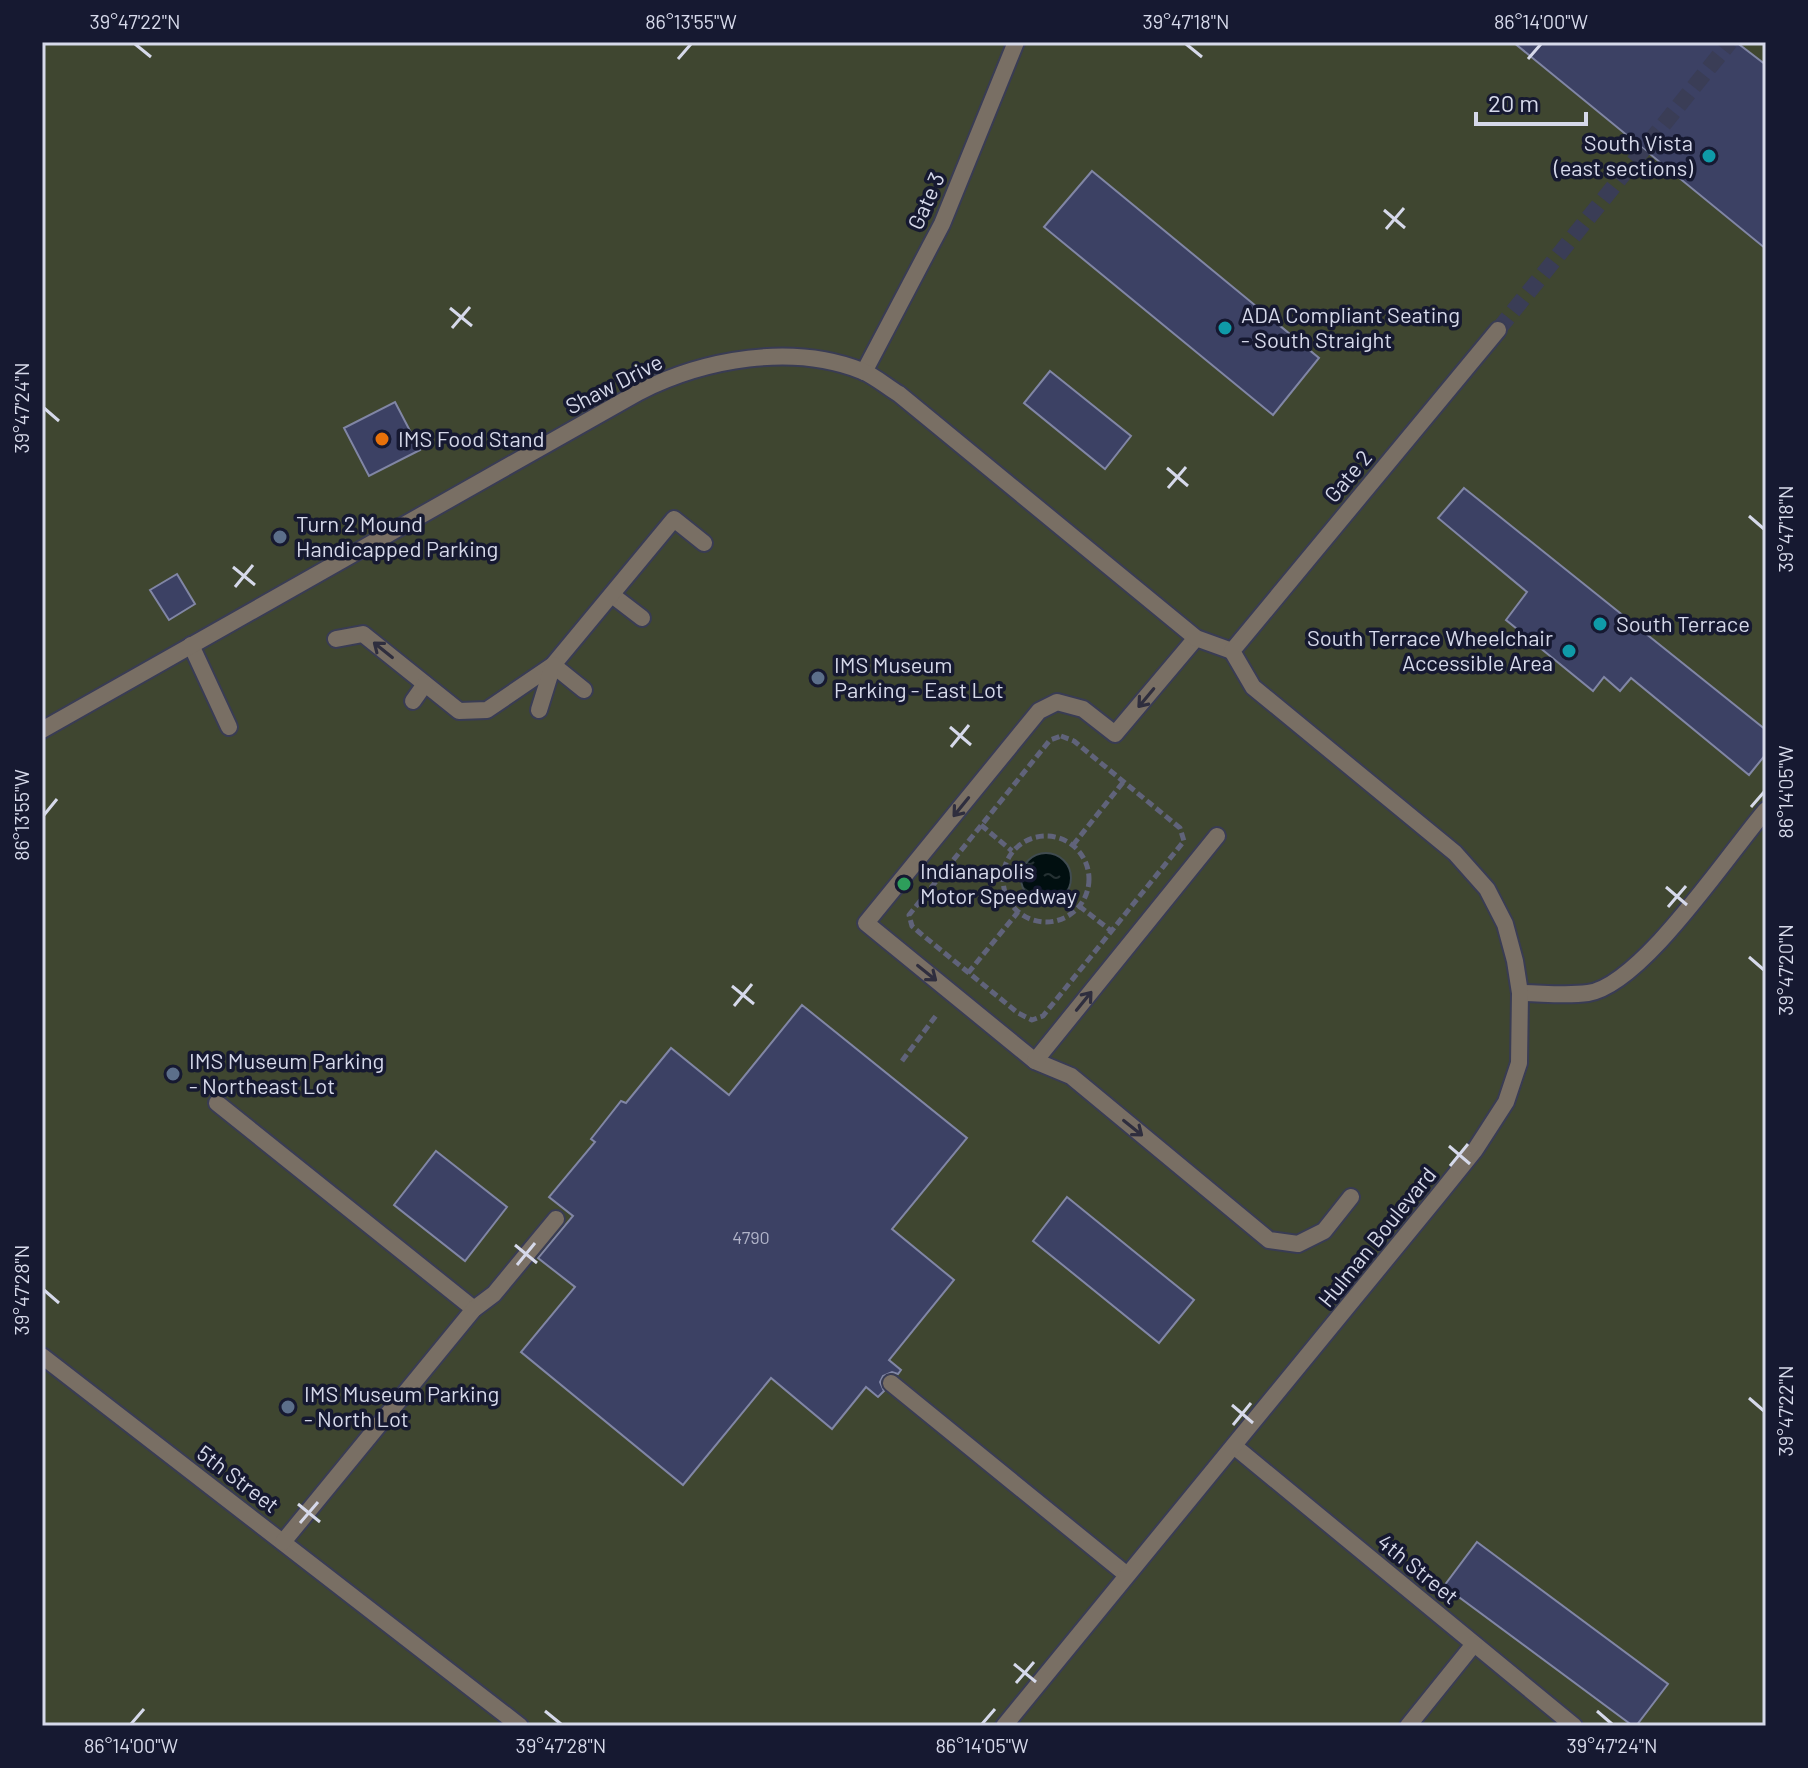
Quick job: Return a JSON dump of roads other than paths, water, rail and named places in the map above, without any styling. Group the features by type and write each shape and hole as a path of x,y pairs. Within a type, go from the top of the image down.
{"street":[{"name":"Gate 3","path":"864,372 942,224 1016,42"},
{"name":"Gate 2","path":"1232,651 1498,330"},
{"name":"Shaw Drive","path":"42,730 657,382 703,368 792,356 864,372 899,394 1196,638 1232,651"},
{"path":"336,639 363,634 459,711 487,710 553,665 674,519 704,543"},
{"path":"612,595 642,618"},
{"path":"1196,638 1115,734 1083,709 1057,702 1039,711 866,923 1035,1061 1071,1076 1269,1240 1298,1244 1324,1231 1351,1197"},
{"path":"191,645 229,727"},
{"name":"Hulman Boulevard","path":"1004,1726 1475,1150 1506,1102 1519,1063 1520,993 1515,961 1505,924 1487,889 1455,853 1417,820 1253,687 1232,651"},
{"path":"553,665 584,690"},
{"path":"539,710 553,665"},
{"path":"413,701 425,684"},
{"path":"1520,993 1590,993 1624,976 1652,952 1766,810"},
{"path":"1035,1061 1217,836"},
{"path":"217,1103 474,1309"},
{"path":"283,1542 474,1309 494,1294 556,1219"},
{"name":"5th Street","path":"42,1356 520,1726"},
{"path":"891,1383 1127,1575"},
{"name":"4th Street","path":"1234,1446 1574,1726"},
{"path":"1408,1726 1474,1644"}],"water":[{"path":"1046,853 1064,860 1071,878 1064,896 1046,903 1028,896 1021,878 1028,860"}],"tunnel":[{"path":"1498,330 1730,42"}],"place":[{"name":"South Vista (east sections)","path":"1709,156"},
{"name":"ADA Compliant Seating - South Straight","path":"1225,328"},
{"name":"IMS Food Stand","path":"382,439"},
{"name":"Turn 2 Mound Handicapped Parking","path":"280,537"},
{"name":"South Terrace","path":"1600,624"},
{"name":"South Terrace Wheelchair Accessible Area","path":"1569,651"},
{"name":"IMS Museum Parking - East Lot","path":"818,678"},
{"name":"Indianapolis Motor Speedway","path":"904,884"},
{"name":"IMS Museum Parking - Northeast Lot","path":"173,1074"},
{"name":"IMS Museum Parking - North Lot","path":"288,1407"}]}
